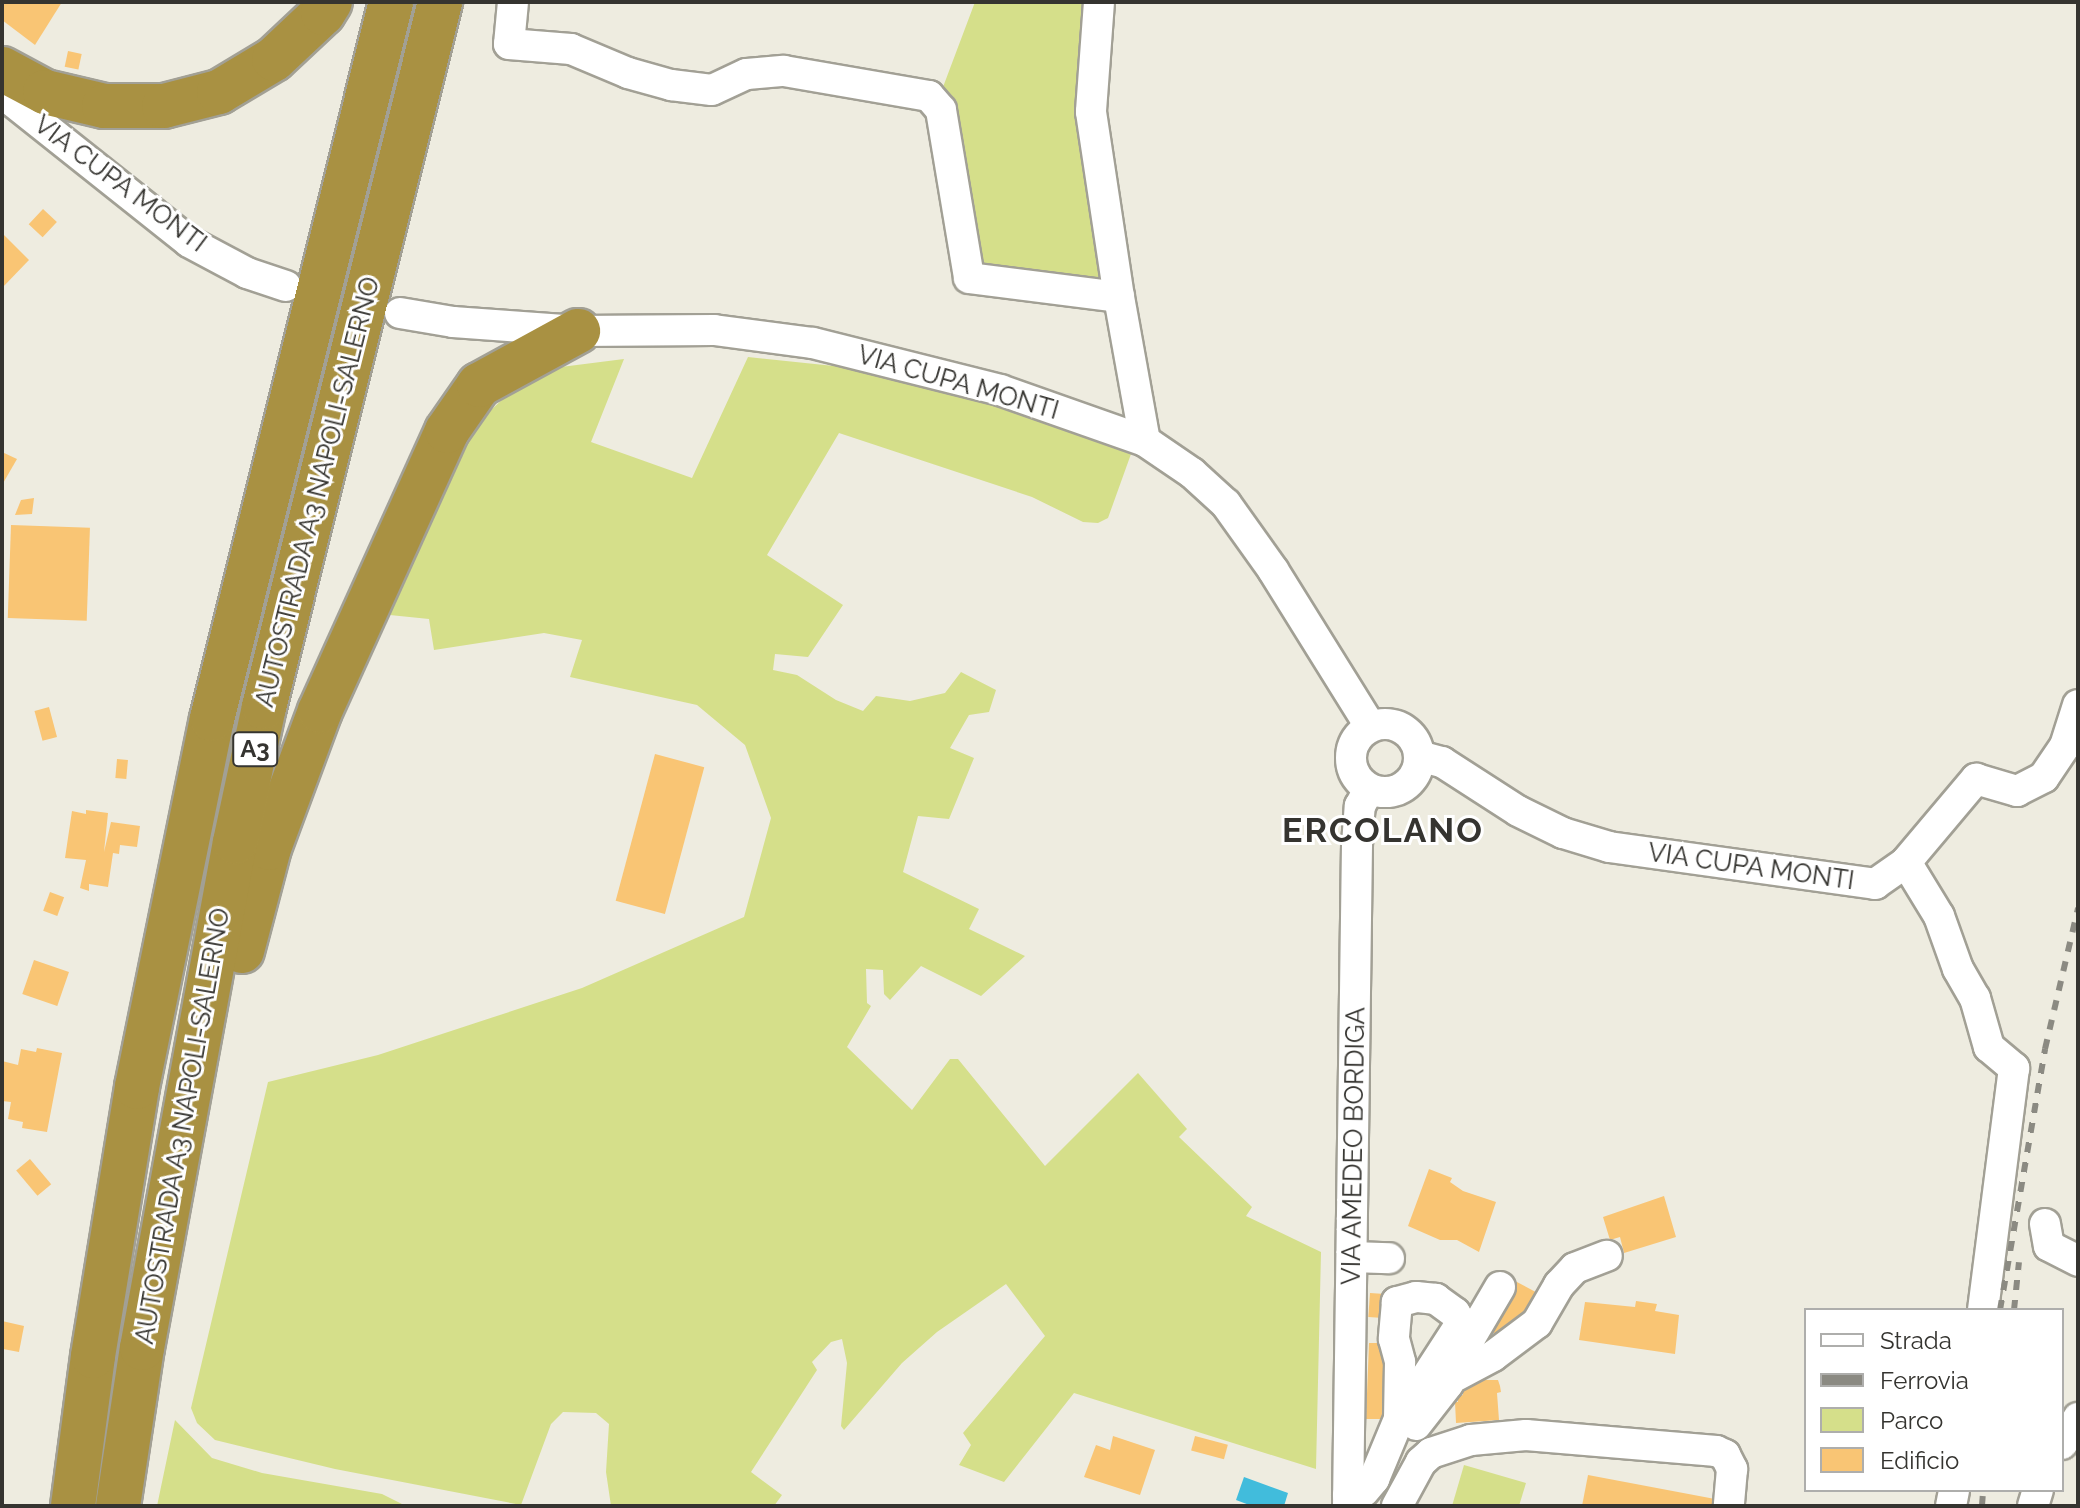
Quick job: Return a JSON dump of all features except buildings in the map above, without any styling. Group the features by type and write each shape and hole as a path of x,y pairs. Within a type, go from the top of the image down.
{"highway":[{"path":"2,69 45,92 104,106 164,106 219,92 274,59 323,13 330,2"},
{"name":"AUTOSTRADA A3 NAPOLI-SALERNO","path":"73,1506 95,1342 137,1087 212,719 391,2"},
{"name":"AUTOSTRADA A3 NAPOLI-SALERNO","path":"118,1506 142,1348 232,857 264,707 440,2"},
{"path":"142,1348 185,1215 241,956 269,848 320,711 455,420 479,385 578,331"}],"street":[{"path":"513,2 509,44 571,49 628,73 671,85 712,90 747,74 784,71 929,96 941,110 969,278 1119,297"},
{"path":"1099,2 1091,112 1145,441"},
{"name":"VIA CUPA MONTI","path":"2,93 189,242 247,273 286,286"},
{"name":"VIA CUPA MONTI","path":"400,313 453,322 578,331 714,330 813,343 1000,390 1145,441 1192,473 1226,504 1273,570 1370,726"},
{"name":"VIA CUPA MONTI","path":"1419,756 1442,762 1518,811 1563,833 1609,847 1875,884 1906,862 1976,779 2017,791 2044,777 2065,746 2078,705"},
{"path":"1395,725 1407,732 1419,756 1411,781 1400,790 1387,793 1369,789 1353,773 1350,761 1358,735 1370,726 1395,725"},
{"name":"VIA AMEDEO BORDIGA","path":"1348,1501 1357,845 1360,806 1369,789"},
{"path":"1906,862 1939,916 1958,969 1975,998 1989,1047 2014,1068 1983,1308"},
{"path":"2045,1224 2049,1246 2078,1261"},
{"path":"1450,1379 1493,1356 1537,1323 1559,1285 1575,1268 1607,1256"},
{"path":"1352,1257 1389,1258"},
{"path":"1378,1506 1402,1448 1450,1379 1459,1357 1500,1287"},
{"path":"2064,1441 2078,1418"},
{"path":"1348,1501 1364,1491 1374,1479 1399,1419"},
{"path":"1397,1506 1421,1462 1431,1453 1471,1440 1526,1435 1716,1451 1725,1455 1732,1469 1729,1506"}],"green space":[{"path":"975,2 1093,2 1083,119 1101,288 978,268 940,95"},
{"path":"748,357 901,373 1131,454 1108,518 1098,523 1083,522 1032,497 839,433 767,555 843,605 808,657 775,654 773,670 797,675 836,700 863,711 876,696 910,701 945,693 961,672 996,690 989,712 969,715 950,748 974,758 949,819 918,816 903,872 979,909 969,929 1025,956 981,996 921,966 890,1000 884,994 883,970 866,969 867,1003 871,1006 847,1047 912,1110 950,1059 958,1059 1045,1166 1138,1073 1187,1129 1179,1137 1252,1207 1246,1216 1321,1252 1316,1469 1074,1393 1004,1482 959,1465 971,1445 963,1433 1045,1336 1006,1284 937,1332 902,1363 844,1430 841,1426 847,1363 842,1339 831,1342 812,1362 817,1370 751,1472 782,1495 774,1506 611,1506 606,1472 609,1424 596,1413 563,1412 551,1424 521,1505 335,1469 215,1440 197,1423 191,1408 268,1082 378,1055 582,988 744,917 771,818 745,745 697,705 570,677 582,640 544,633 434,650 429,619 380,614 473,427 520,383 561,367 624,359 591,442 692,478"},
{"path":"175,1420 212,1458 262,1473 382,1494 406,1506 157,1506"},
{"path":"1464,1465 1526,1483 1519,1506 1452,1506"}],"water":[{"path":"1244,1477 1288,1493 1284,1506 1252,1506 1236,1500"}],"railway":[{"path":"2000,1308 2045,1049 2078,908"},
{"path":"2014,1308 2019,1262"},
{"path":"1982,1506 1983,1492"}],"district":[{"name":"ERCOLANO","path":"1383,831"}]}
